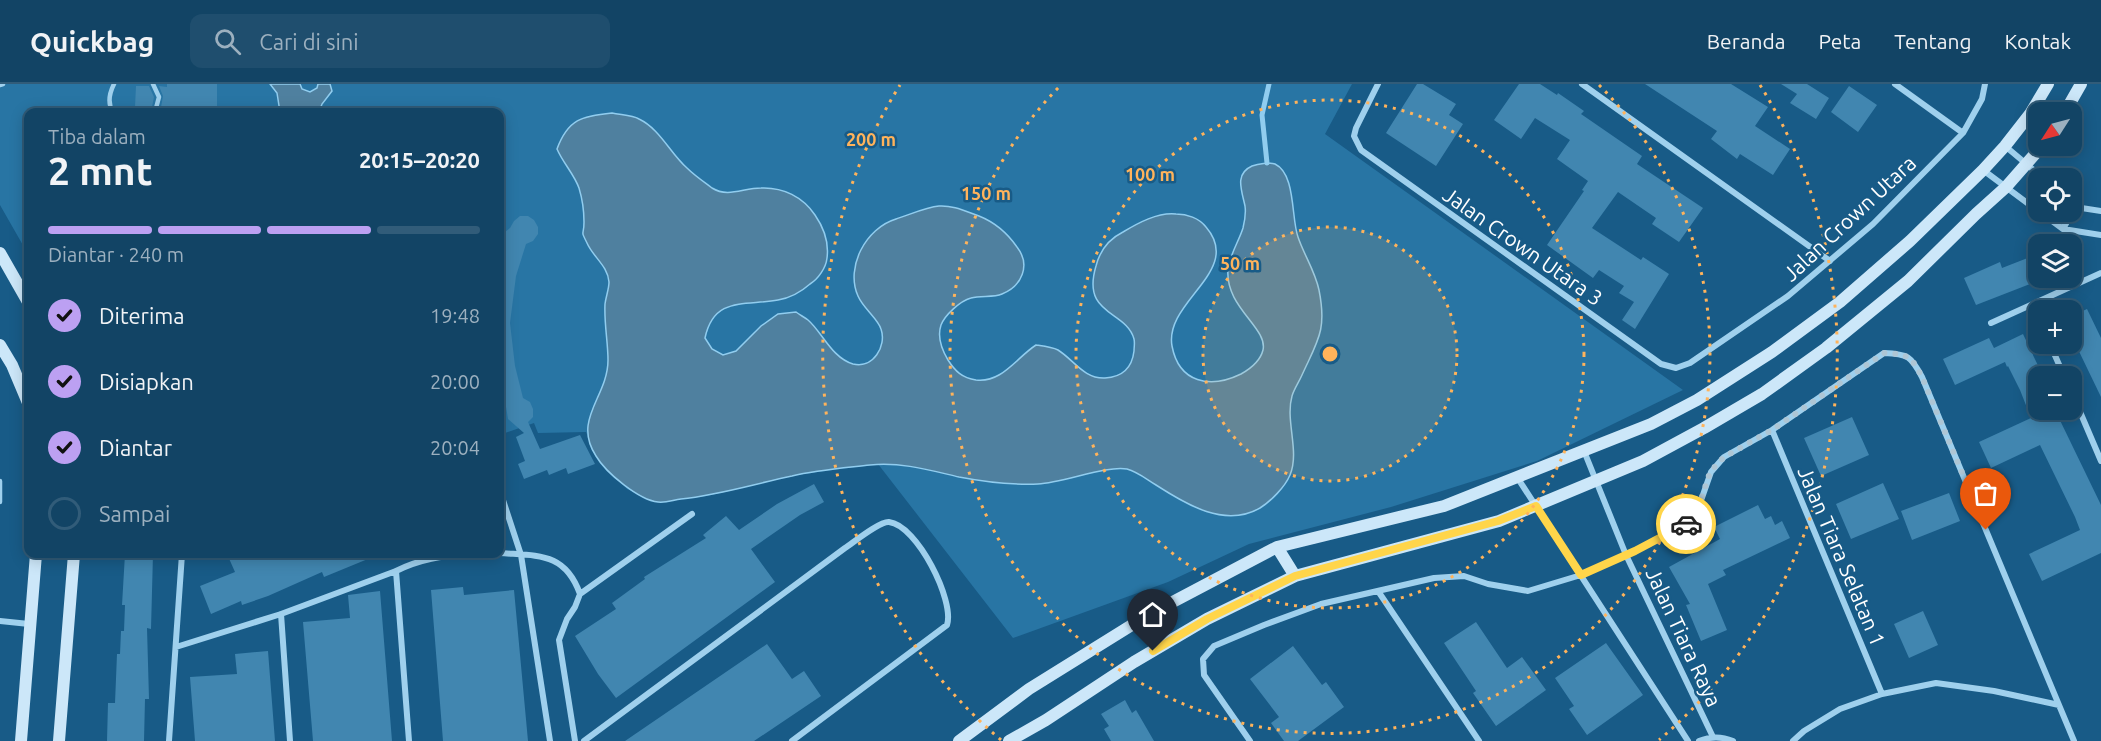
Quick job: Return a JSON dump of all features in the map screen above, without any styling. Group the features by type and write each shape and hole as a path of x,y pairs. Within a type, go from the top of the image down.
{"street":[{"name":"Jalan Crown Utara 3","path":"1378,84 1354,136 1366,156 1661,364 1676,368"},
{"path":"1582,84 1830,261"},
{"path":"1895,84 1963,132"},
{"name":"Jalan Crown Utara","path":"1676,368 1690,363 1788,296 1873,224 1963,132 1982,99 1985,84"},
{"path":"959,741 1029,690 1148,615 1277,547 1444,506 1651,424 1688,405 1772,352 1840,302 1910,242 2005,146 2031,114 2048,84"},
{"path":"2071,102 2081,84"},
{"path":"2005,146 2032,168"},
{"path":"1009,741 1207,619 1295,576 1498,521 1643,461 1704,428 1762,394 1860,321 1908,281 2006,187 2034,156"},
{"path":"1983,170 2028,203"},
{"path":"2082,207 2101,211"},
{"path":"2054,222 2063,229 2101,235"},
{"path":"2063,229 2066,222"},
{"path":"0,253 24,295"},
{"path":"2041,300 2101,273"},
{"path":"1991,323 2028,306"},
{"path":"0,345 12,365 24,394"},
{"path":"1250,741 1204,675 1203,659 1214,646 1321,604 1434,578 1464,576 1488,584 1528,591 1581,575 1684,525 1698,509 1710,472 1724,457 1772,430 1884,353 1901,353 1914,362 1922,377 2074,741"},
{"path":"2082,416 2101,461"},
{"name":"Jalan Tiara Selatan 1","path":"1772,430 1882,694"},
{"name":"Jalan Tiara Raya","path":"1584,451 1626,555 1713,737"},
{"name":"Jalan Tiara Raya","path":"1517,477 1688,741"},
{"path":"504,504 521,555 550,741"},
{"path":"575,741 559,640 567,619 580,594 692,514"},
{"path":"584,741 845,548 874,528 885,522 891,522 908,533 922,550 936,574 947,603 949,618 947,626 792,741"},
{"path":"1277,547 1295,576"},
{"path":"504,553 548,557 558,562 569,573 580,594"},
{"path":"21,741 36,558"},
{"path":"59,741 74,558"},
{"path":"169,741 182,558"},
{"path":"176,646 281,614 396,571 414,562 432,558"},
{"path":"396,571 409,741"},
{"path":"1378,591 1479,741"},
{"path":"281,614 290,741"},
{"path":"0,621 29,624"},
{"path":"1793,741 1804,731 1840,709 1882,694 1936,683 1994,691 2060,705"},
{"name":"Jalan Tiara Raya","path":"1699,741 1713,737 1733,741"}],"lane":[{"path":"111,108 109,95 114,84"},
{"path":"153,84 159,97 156,108"},
{"path":"0,481 0,502"}],"shaded area":[{"path":"0,84 1352,84 1325,134 1683,390 1537,461 1391,507 1249,544 1168,582 1013,638 878,464 796,475 707,496 656,502 627,489 596,456 586,432 538,433 534,423 505,433 504,108 24,108 24,247 0,205"},
{"path":"270,84 300,84 302,89 310,92 317,88 318,84 330,84 332,91 320,108 279,108 277,93"},
{"path":"612,113 633,117 646,123 687,168 712,188 724,192 754,188 785,191 805,203 821,225 826,241 827,258 819,276 813,282 787,298 732,306 716,315 709,325 705,338 712,349 723,355 736,351 761,326 778,314 796,312 813,325 839,356 853,364 867,363 877,355 882,336 879,325 858,296 855,285 856,261 867,240 885,224 923,209 939,206 965,211 995,225 1021,254 1024,268 1019,280 1015,286 1002,294 975,297 962,302 946,317 940,330 942,348 956,371 976,380 994,378 1001,374 1036,345 1058,350 1091,375 1105,378 1122,374 1129,367 1133,357 1134,339 1123,322 1106,310 1094,294 1093,282 1096,266 1103,250 1113,238 1148,219 1169,214 1180,214 1200,221 1215,243 1216,258 1210,272 1179,315 1173,330 1172,346 1181,368 1189,375 1207,381 1229,379 1248,370 1260,358 1263,342 1233,295 1228,270 1245,219 1241,178 1246,169 1254,165 1275,164 1282,169 1290,186 1296,229 1317,283 1322,315 1317,343 1292,396 1290,416 1294,456 1288,480 1269,502 1260,508 1247,514 1233,516 1206,512 1180,500 1135,472 1118,468 1048,483 1008,484 959,477 926,469 882,464 811,472 667,502 658,502 642,496 624,485 607,470 596,456 590,443 589,419 603,385 608,360 605,304 609,282 606,271 584,236 584,213 579,188 557,149 566,131 577,121"}],"building":[{"path":"167,84 217,84 217,108 161,107 163,96 159,86 167,87"},
{"path":"1417,84 1423,84 1456,104 1449,115 1463,124 1436,166 1386,133"},
{"path":"1519,84 1540,84 1557,95 1558,93 1584,111 1581,114 1642,156 1637,164 1703,208 1679,242 1652,224 1656,218 1618,192 1592,228 1641,260 1643,257 1669,274 1635,329 1622,320 1634,302 1619,293 1624,286 1599,270 1593,278 1547,245 1584,191 1582,190 1588,181 1557,159 1570,140 1535,118 1521,139 1494,120"},
{"path":"1645,84 1731,84 1768,107 1755,126 1790,149 1773,175 1740,154 1737,159 1711,139 1717,131"},
{"path":"1781,84 1807,84 1829,98 1816,119 1790,103 1797,94"},
{"path":"136,86 149,86 154,97 152,107 135,107"},
{"path":"1849,86 1877,105 1858,132 1831,112"},
{"path":"520,216 528,216 538,227 538,234 533,241 526,244 516,276 510,323 515,366 523,398 530,402 533,409 533,417 528,422 540,449 580,435 595,464 568,474 566,468 549,475 547,470 524,479 518,464 525,461 516,437 524,433 508,419 504,394 504,233"},
{"path":"2028,258 2028,285 1976,305 1964,278 2000,262 2002,268"},
{"path":"2087,309 2101,338 2101,397 2080,354 2082,311"},
{"path":"2023,334 2028,344 2028,354 2033,354 2038,366 2028,366 2028,410 2005,362 1955,385 1943,359 1989,338 1994,348"},
{"path":"1852,417 1869,455 1821,476 1804,438"},
{"path":"2028,419 2060,420 2101,505 2101,553 2042,581 2029,554 2080,530 2075,517 2040,445 1991,468 1979,442"},
{"path":"1883,483 1899,519 1851,539 1836,504"},
{"path":"814,484 824,502 800,515 751,549 775,582 616,698 575,636 616,609 612,603 645,579 644,577 706,538 703,535 726,516 739,530 777,504"},
{"path":"1949,493 1960,521 1912,540 1901,511"},
{"path":"1758,505 1765,519 1771,516 1775,525 1782,521 1790,538 1723,570 1726,575 1708,584 1727,630 1701,641 1686,605 1690,604 1669,567 1720,539 1714,527"},
{"path":"125,558 153,558 151,629 147,628 149,699 145,699 144,741 107,741 108,703 115,703 117,654 120,654 121,631 124,631 125,605 122,605"},
{"path":"229,558 370,558 324,577 322,572 268,596 242,605 241,601 211,614 200,586 235,572"},
{"path":"463,587 464,595 514,590 528,741 443,741 431,590"},
{"path":"380,591 392,741 313,741 303,622 350,618 348,595"},
{"path":"1923,611 1938,645 1909,658 1894,624"},
{"path":"1476,622 1507,668 1522,657 1546,690 1496,726 1473,693 1476,691 1444,643"},
{"path":"1606,643 1643,695 1587,735 1569,709 1574,706 1555,678"},
{"path":"767,644 792,679 804,671 821,696 754,741 625,741"},
{"path":"1293,646 1322,685 1326,682 1344,707 1298,741 1284,741 1271,723 1279,717 1250,679"},
{"path":"268,651 275,741 195,741 190,677 237,674 235,654"},
{"path":"1125,700 1132,713 1136,710 1154,741 1111,741 1104,729 1109,726 1101,714"}],"waterway":[{"path":"1267,163 1262,115 1269,84"}],"way so far":[{"path":"1686,524 1698,509 1710,472 1724,457 1772,430 1884,353 1901,353 1914,362 1922,377 1986,530"}],"route":[{"path":"1153,651 1207,619 1295,576 1498,521 1536,506 1581,575 1635,551 1686,524"}]}
